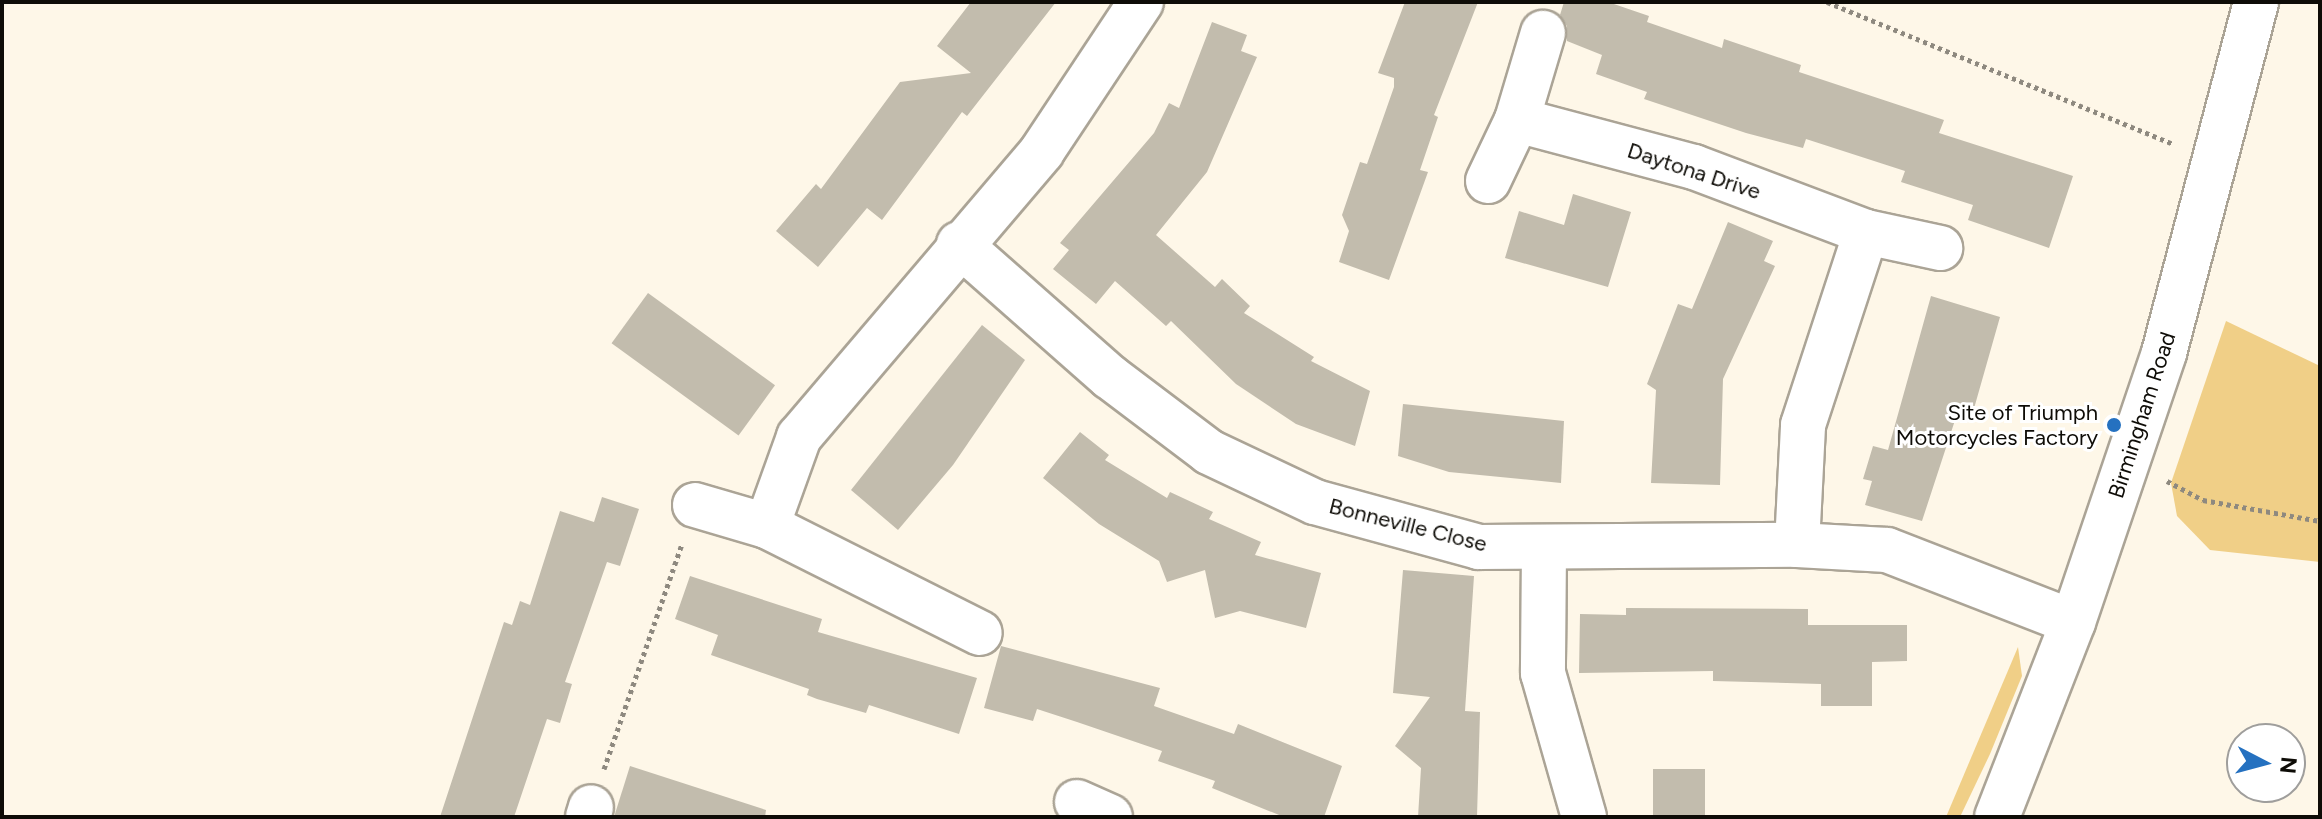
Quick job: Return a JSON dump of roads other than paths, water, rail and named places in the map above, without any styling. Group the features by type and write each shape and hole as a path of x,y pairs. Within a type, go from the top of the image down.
{"street":[{"path":"767,526 799,437 959,244 1042,151 1141,2"},
{"name":"Birmingham Road","path":"1997,817 2073,622 2128,459 2217,162 2256,2"},
{"path":"1488,181 1517,120 1543,33"},
{"name":"Daytona Drive","path":"1517,120 1694,167 1866,232 1940,248"},
{"path":"1797,545 1803,425 1866,232"},
{"name":"Bonneville Close","path":"959,244 1110,377 1209,452 1315,502 1479,547 1544,549 1797,545 1887,550 2073,622"},
{"path":"695,505 767,526 844,561 980,633"},
{"path":"1544,549 1543,673 1584,817"}],"place":[{"name":"Site of Triumph Motorcycles Factory","path":"2114,425"}]}
